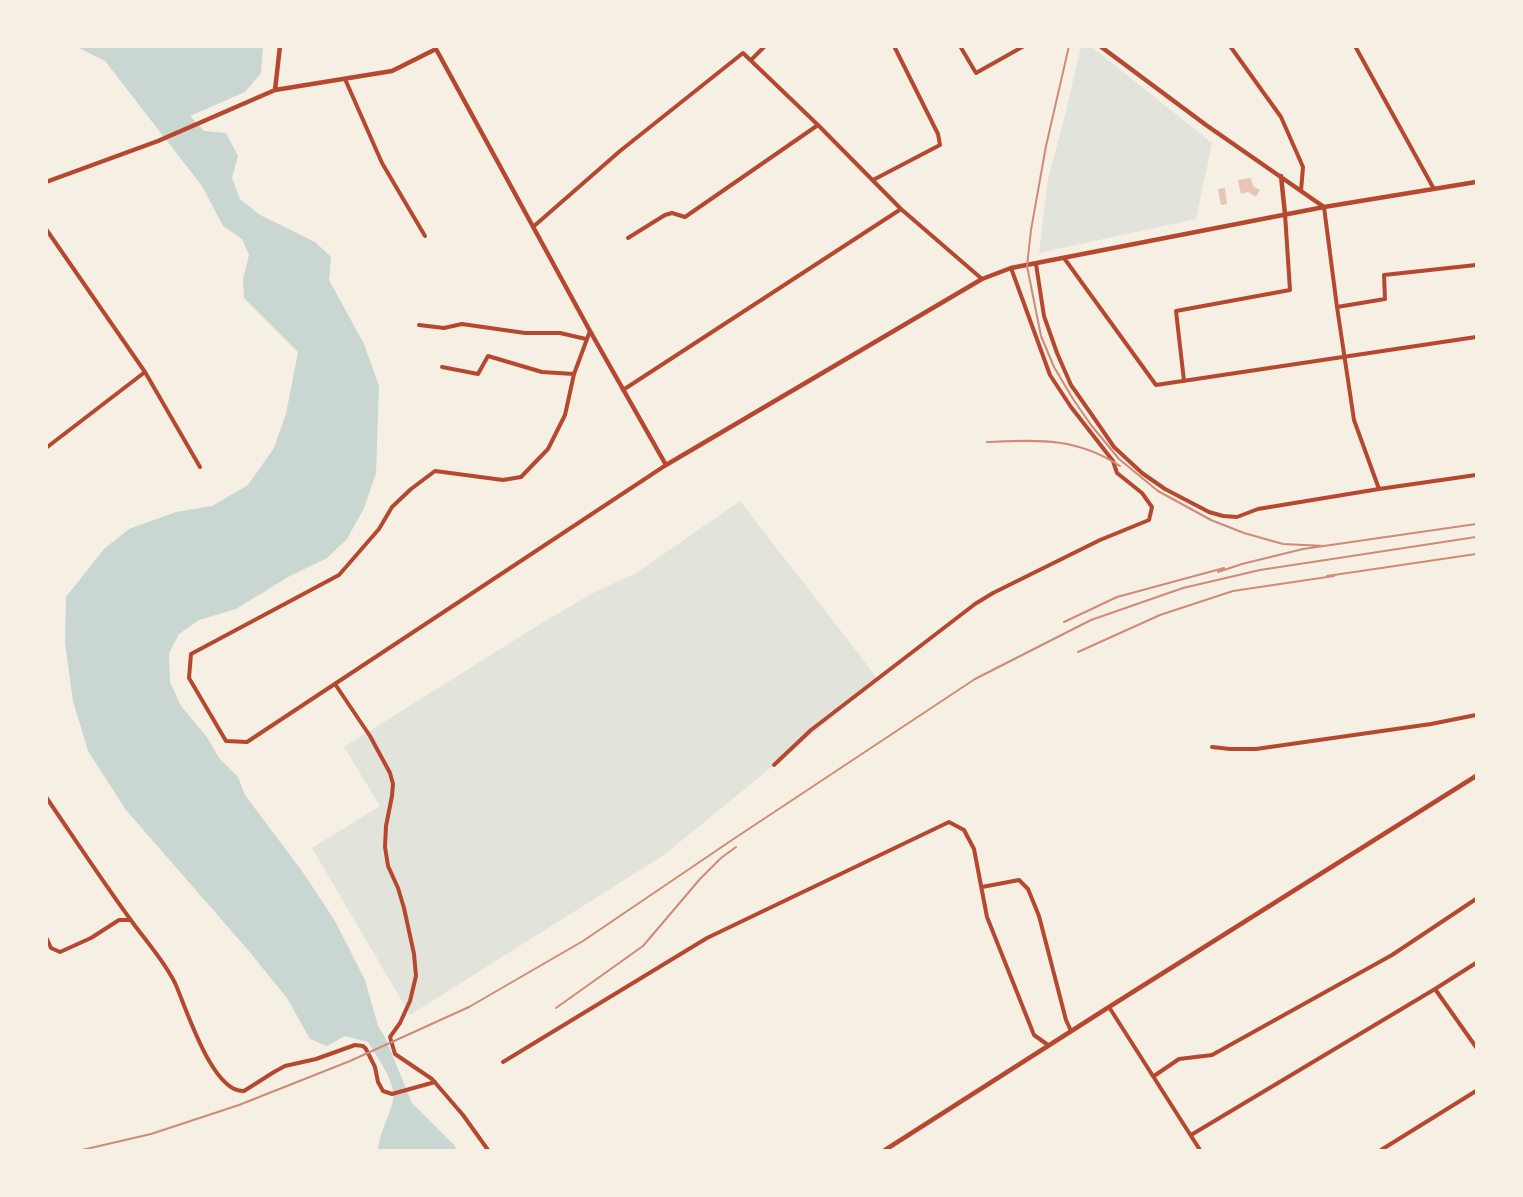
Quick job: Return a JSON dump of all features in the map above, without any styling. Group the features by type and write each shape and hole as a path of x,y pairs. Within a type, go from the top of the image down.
{"street":[{"path":"275,90 280,46"},
{"path":"750,60 765,46"},
{"path":"873,180 940,144 938,134 894,46"},
{"path":"960,46 976,73 1024,46"},
{"path":"1100,46 1206,125 1324,207 1354,420 1379,489"},
{"path":"1230,46 1281,117 1303,167 1301,191"},
{"path":"1355,46 1434,189"},
{"path":"46,182 158,141 275,90 392,71 437,48 590,332 666,465"},
{"path":"533,227 620,151 743,53 901,209 982,279"},
{"path":"345,79 382,163 425,236"},
{"path":"628,238 665,215 672,213 686,217 818,125"},
{"path":"1184,381 1176,311 1290,290 1281,176"},
{"path":"590,332 574,374 565,416 548,449 521,477 503,480 435,471 392,507 379,529 339,575 191,654 189,678 226,741 247,742 666,465 982,279 1011,268 1064,257 1285,214 1476,182"},
{"path":"623,390 901,209"},
{"path":"46,229 145,372 200,467"},
{"path":"1064,257 1156,385 1476,337"},
{"path":"1036,264 1044,316 1057,353 1071,385 1114,447 1142,473 1165,489 1209,512 1237,517 1258,509 1476,475"},
{"path":"1337,307 1385,299 1384,275 1476,265"},
{"path":"774,765 812,730 975,604 1100,540 1149,520 1152,507 1142,493 1117,473 1113,461 1071,407 1050,375 1011,268"},
{"path":"420,324 444,328 462,324 525,333 560,333 586,339"},
{"path":"441,367 478,374 488,356 542,372 574,374"},
{"path":"46,448 145,372"},
{"path":"335,684 370,736 390,773 393,784 385,847 388,866 404,908 414,954 416,976 410,1001 400,1023 390,1037 395,1054 425,1072 435,1082 488,1150"},
{"path":"1212,747 1256,749 1476,715"},
{"path":"885,1150 1476,776"},
{"path":"46,797 130,920 150,944 174,983 203,1051 213,1068 230,1087 244,1091 285,1066 316,1059 355,1045 366,1049 383,1091 392,1094 435,1082"},
{"path":"503,1062 707,938 949,822 964,830 974,849 987,917 1034,1035 1048,1045"},
{"path":"982,887 1019,880 1028,889 1039,916 1066,1020 1071,1031"},
{"path":"1154,1076 1179,1059 1212,1055 1392,955 1476,898"},
{"path":"46,937 51,948 60,952 91,938 118,920 130,920"},
{"path":"1191,1135 1476,963"},
{"path":"1435,989 1476,1047"},
{"path":"1109,1007 1200,1150"},
{"path":"1381,1150 1476,1091"}],"shaded area":[{"path":"1081,46 1092,47 1212,143 1196,219 1039,253 1048,179"},
{"path":"77,47 263,47 261,73 245,92 190,116 204,131 226,133 238,156 232,178 240,199 260,215 315,242 331,257 329,280 364,344 379,386 376,473 364,508 347,539 327,558 288,577 236,609 199,620 179,634 169,653 170,682 181,706 207,737 219,758 238,777 245,795 302,871 335,921 365,980 378,1026 385,1037 412,1103 457,1150 378,1150 393,1101 393,1094 389,1078 368,1042 345,1036 327,1046 310,1039 287,998 126,810 88,751 73,701 65,643 66,597 104,549 129,529 176,512 212,506 248,485 274,448 286,414 298,352 244,298 243,279 249,255 242,239 223,226 202,186 105,61"},
{"path":"740,501 878,680 664,855 410,1015 312,848 380,806 344,747 545,621 593,593 636,573"}],"building":[{"path":"1251,178 1253,186 1260,190 1256,197 1248,192 1241,194 1238,180"},
{"path":"1225,188 1227,204 1221,205 1218,189"}],"railway":[{"path":"1069,46 1046,146 1027,266 1041,336 1054,367 1091,425 1119,459 1158,491 1211,520 1244,533 1283,544 1325,546"},
{"path":"987,442 1056,442 1088,450 1120,466"},
{"path":"1218,572 1303,549 1476,524"},
{"path":"82,1150 151,1134 239,1105 350,1061 469,1007 583,941 975,679 1091,620 1183,588 1260,570 1476,537"},
{"path":"1327,576 1476,554"},
{"path":"1064,622 1117,597 1224,568"},
{"path":"1078,652 1160,615 1233,591 1334,576"},
{"path":"556,1008 643,946 700,879 736,847"}]}
